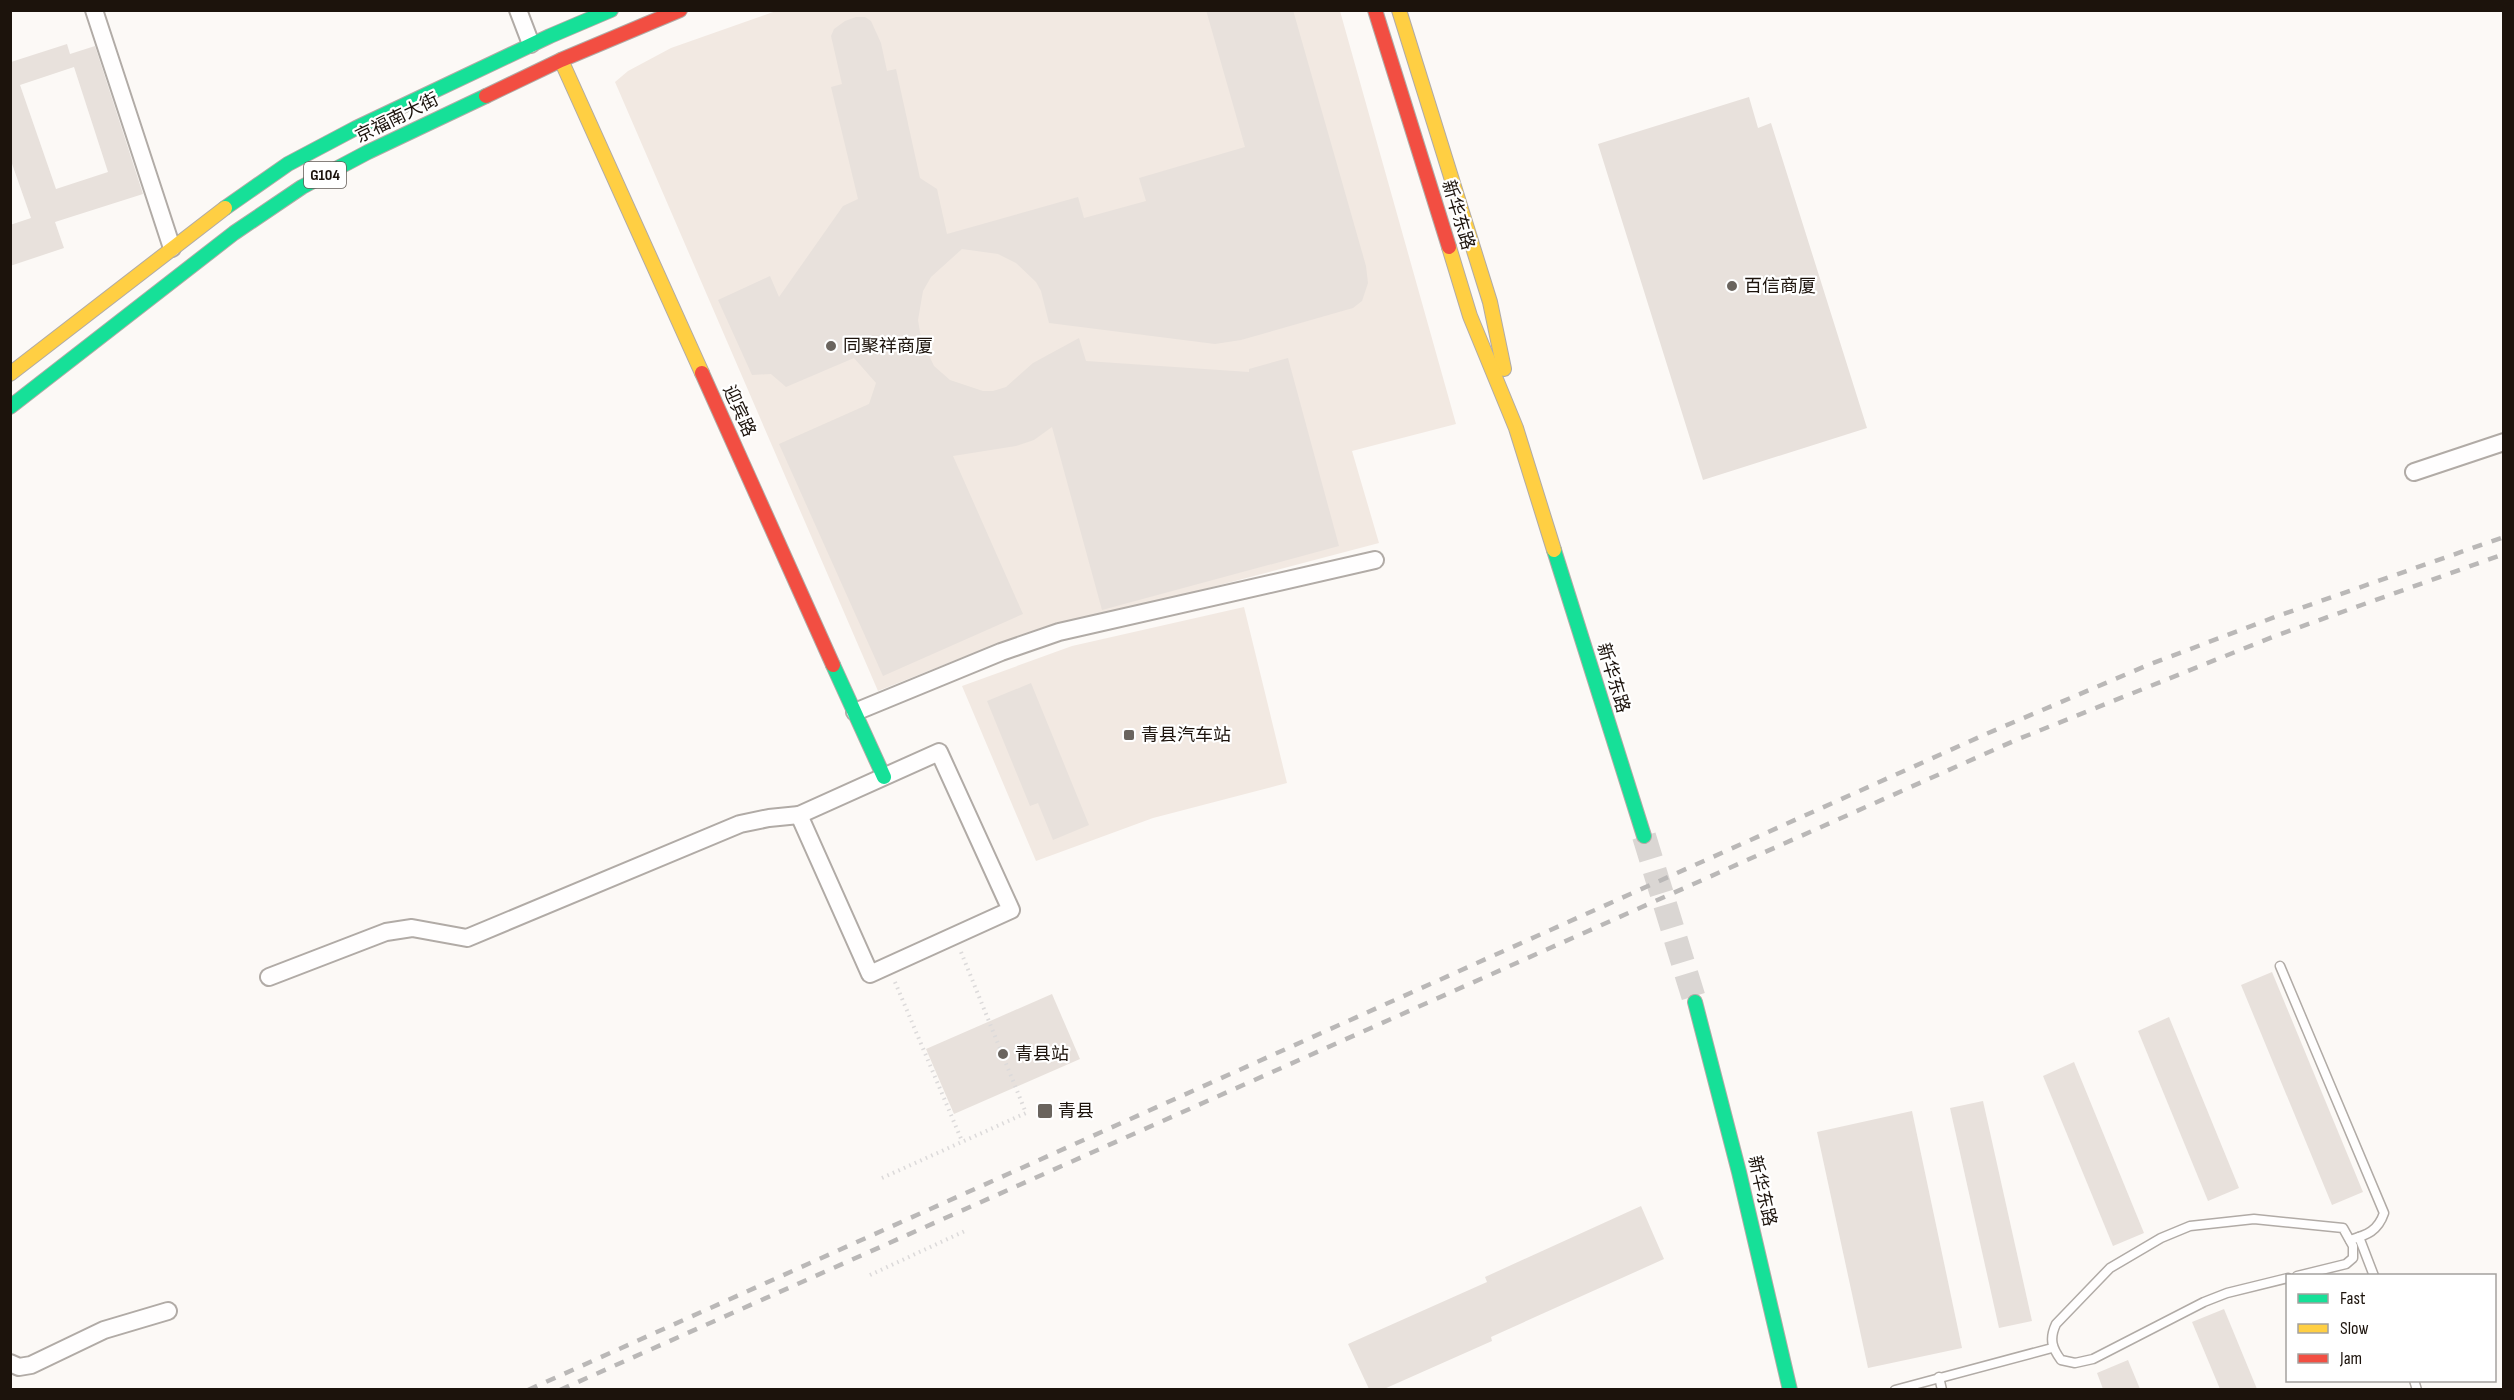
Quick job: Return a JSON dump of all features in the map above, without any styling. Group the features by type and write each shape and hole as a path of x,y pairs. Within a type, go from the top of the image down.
{"main road":[{"name":"京福南大街","path":"10,374 219,212 288,164 356,128 531,44 610,10"},
{"name":"京福南大街","path":"10,408 234,233 302,187 368,152 561,60 680,10"},
{"name":"新华东路","path":"1375,10 1470,316 1516,428 1644,836"},
{"name":"新华东路","path":"1399,10 1490,302 1516,428"},
{"name":"迎宾路","path":"561,60 884,777"},
{"name":"新华东路","path":"1695,1002 1739,1172 1790,1389"}],"street":[{"path":"94,10 172,248"},
{"path":"518,10 531,44"},
{"path":"2414,472 2504,442"},
{"path":"855,712 1001,652 1059,632 1375,560"},
{"path":"269,977 386,932 412,928 467,938 740,824 799,815 939,752 1011,910 870,974 799,815"},
{"path":"10,1363 19,1367 31,1365 104,1330 168,1311"}],"lane":[{"path":"2280,966 2384,1213 2380,1225 2368,1235 2350,1240"},
{"path":"2286,1278 2228,1293 2204,1302 2093,1359 2076,1364 2061,1360 2052,1348 2052,1333 2056,1324 2110,1268 2161,1238 2190,1226 2254,1219 2343,1228 2353,1246 2352,1258 2346,1264 2301,1274"},
{"path":"2359,1237 2374,1274"},
{"path":"1895,1389 2052,1348"},
{"path":"1939,1377 1942,1389"}],"path":[{"path":"882,1178 1026,1113 954,936"},
{"path":"888,966 962,1141"},
{"path":"870,1275 968,1230"}],"shaded area":[{"path":"776,11 1340,11 1456,424 1352,451 1379,543 1057,628 966,656 878,691 615,82 628,71 671,48"},
{"name":"青县汽车站","path":"1244,607 1287,783 1153,818 1036,861 962,686 1072,646"}],"building":[{"name":"同聚祥商厦","path":"1206,10 1293,10 1366,266 1368,283 1362,301 1353,308 1241,340 1215,344 1049,323 1041,291 1036,282 1016,263 998,254 962,249 931,277 923,291 918,320 921,338 934,366 950,380 983,391 1006,387 1033,363 1079,338 1086,361 1249,372 1249,369 1288,358 1339,546 1102,610 1052,427 1034,440 1016,446 953,456 1023,614 883,676 779,444 869,404 876,383 854,358 786,387 771,374 752,375 718,300 770,276 779,297 843,206 858,199 831,87 842,84 831,36 834,29 856,17 865,17 871,21 881,43 887,71 896,69 920,178 937,189 947,234 1078,197 1084,218 1146,201 1139,178 1245,147"},
{"path":"67,44 70,54 95,46 143,194 55,222 64,248 10,266 10,225 31,218 10,158 11,62","holes":["74,67 108,172 56,189 20,85"]},
{"name":"百信商厦","path":"1749,97 1758,128 1771,123 1867,428 1703,480 1598,144"},
{"path":"1031,683 1089,825 1053,840 1038,803 1030,806 987,701"},
{"path":"2272,972 2363,1192 2332,1205 2241,985"},
{"name":"青县站","path":"1052,994 1080,1059 954,1114 926,1049"},
{"path":"2169,1017 2239,1188 2208,1201 2138,1031"},
{"path":"2074,1062 2144,1233 2113,1246 2043,1076"},
{"path":"1983,1101 2032,1321 1999,1328 1950,1108"},
{"path":"1912,1111 1962,1348 1868,1368 1817,1132"},
{"path":"1641,1206 1664,1259 1491,1337 1492,1341 1384,1389 1369,1389 1348,1344 1487,1282 1485,1277"},
{"path":"2224,1309 2257,1389 2220,1389 2192,1322"},
{"path":"2128,1360 2140,1389 2103,1389 2097,1373"}],"tunnel":[{"path":"1644,836 1695,1002"}],"railway":[{"path":"528,1390 1986,734 2148,665 2275,617 2504,537"},
{"path":"560,1390 2016,740 2275,636 2504,554"}],"traffic: fast":[{"path":"225,208 288,164 356,128 550,36 611,10"},
{"path":"10,407 234,233 302,187 368,152 486,96"},
{"path":"1554,550 1644,836"},
{"path":"833,665 884,777"},
{"path":"1695,1002 1739,1172 1790,1390"}],"traffic: slow":[{"path":"1399,10 1490,302 1504,369"},
{"path":"561,60 702,373"},
{"path":"10,374 225,208"},
{"path":"1449,247 1470,316 1516,428 1554,550"}],"traffic: jam":[{"path":"486,96 561,60 680,10"},
{"path":"1375,10 1449,247"},
{"path":"702,373 833,665"}],"place":[{"name":"百信商厦","path":"1732,286"},
{"name":"同聚祥商厦","path":"831,346"},
{"name":"青县汽车站","path":"1129,735"},
{"name":"青县站","path":"1003,1054"},
{"name":"青县","path":"1045,1111"}]}
